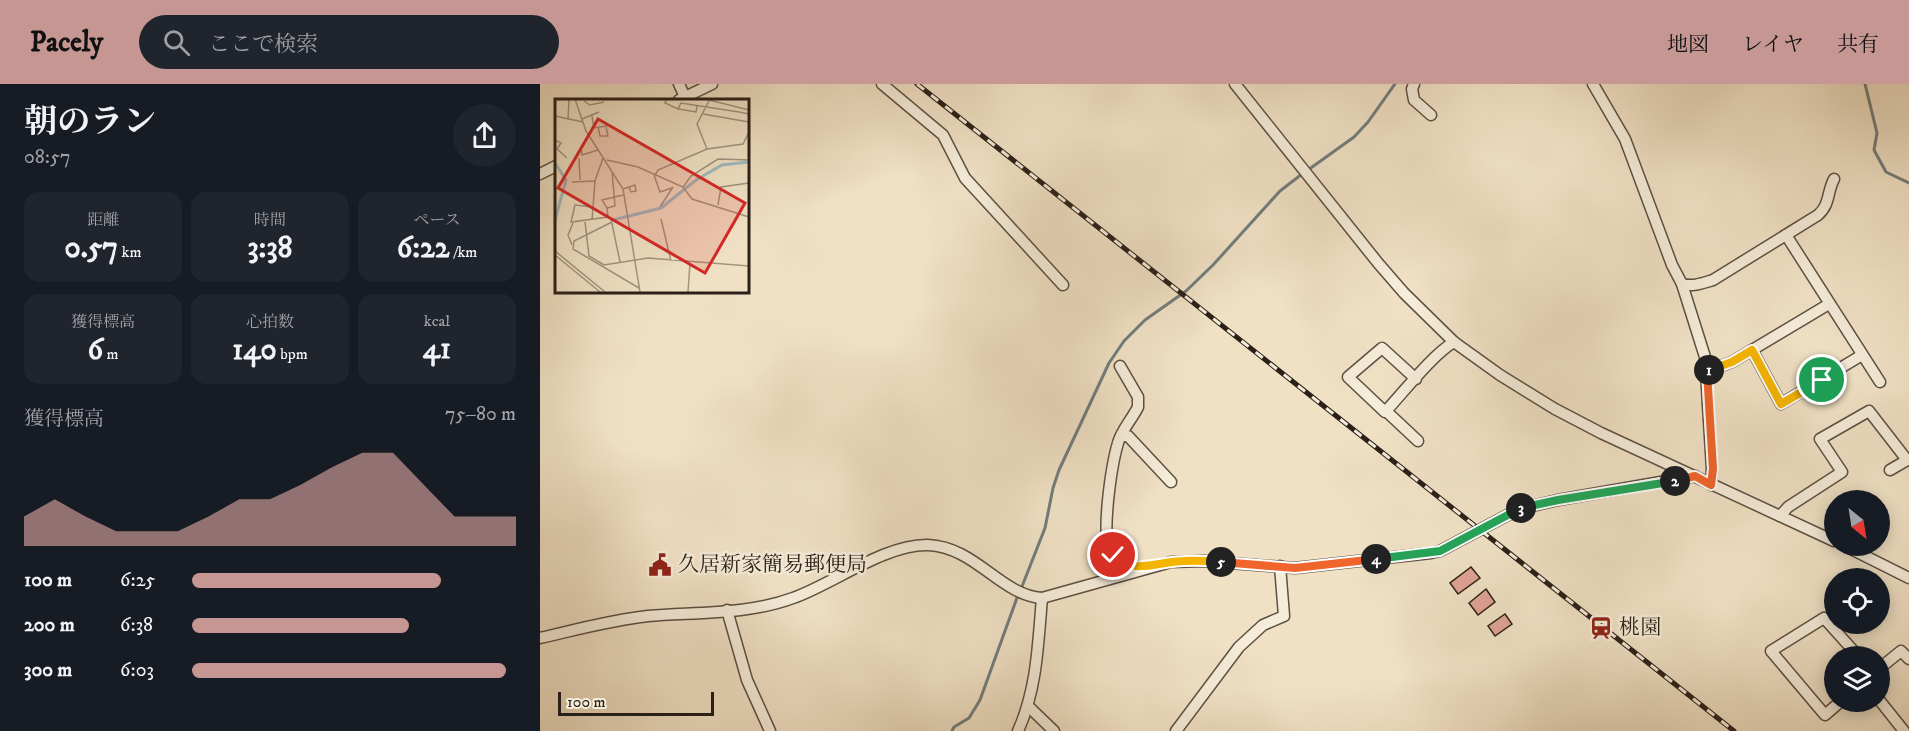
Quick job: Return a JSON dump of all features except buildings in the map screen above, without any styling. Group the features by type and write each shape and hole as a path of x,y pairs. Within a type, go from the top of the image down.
{"street":[{"path":"679,84 682,99 712,84"},
{"path":"882,84 943,135 965,178 1063,285"},
{"path":"1235,84 1404,293 1454,342 1555,410 1824,536"},
{"path":"1414,84 1412,89 1414,100 1431,115"},
{"path":"1593,84 1625,139 1672,265 1682,284 1703,351 1707,371 1713,469 1711,485"},
{"path":"540,174 555,166"},
{"path":"1682,284 1688,286 1713,280 1825,210 1834,179"},
{"path":"1786,235 1880,382"},
{"path":"1707,371 1732,362 1830,304"},
{"path":"1386,411 1446,347 1454,342"},
{"path":"1416,379 1382,348 1348,377 1418,441"},
{"path":"1752,350 1781,404 1863,356"},
{"path":"1120,366 1139,402 1118,442 1105,522 1109,550 1123,563 1144,568"},
{"path":"1780,516 1788,507 1842,472 1820,439 1869,411 1908,459 1890,470"},
{"path":"1121,436 1128,436 1171,482"},
{"path":"540,638 645,617 762,606 793,598 887,554 926,545 956,550 1027,596 1042,598 1144,568 1183,561 1295,568 1440,551 1519,509 1695,476"},
{"path":"1865,556 1909,578"},
{"path":"1176,731 1239,647 1263,625 1284,616 1280,566"},
{"path":"1018,731 1029,707 1042,598"},
{"path":"727,610 747,680 770,731"},
{"path":"1828,712 1825,714 1771,651 1824,618 1849,646"},
{"path":"1890,660 1902,651 1909,659"},
{"path":"1029,707 1054,731"},
{"path":"1889,712 1904,731"}],"waterway":[{"path":"1308,170 1354,137 1368,122 1395,84"},
{"path":"1865,84 1877,133 1874,150 1886,172 1909,183"},
{"path":"1021,589 1045,528 1059,470 1109,363 1124,341 1145,320 1186,291 1213,265 1280,191 1302,174"},
{"path":"952,731 954,727 969,718 980,700 1018,595"}],"railway":[{"path":"917,84 1734,731"}],"place":[{"name":"久居新家簡易郵便局","path":"660,565"},
{"name":"桃園","path":"1601,628"}],"route":[{"path":"1113,555 1123,563 1144,568 1162,563 1204,561 1295,568 1407,556 1440,551 1519,509 1695,476 1711,485 1713,469 1707,371 1732,362 1752,350 1781,404 1822,380"}]}
